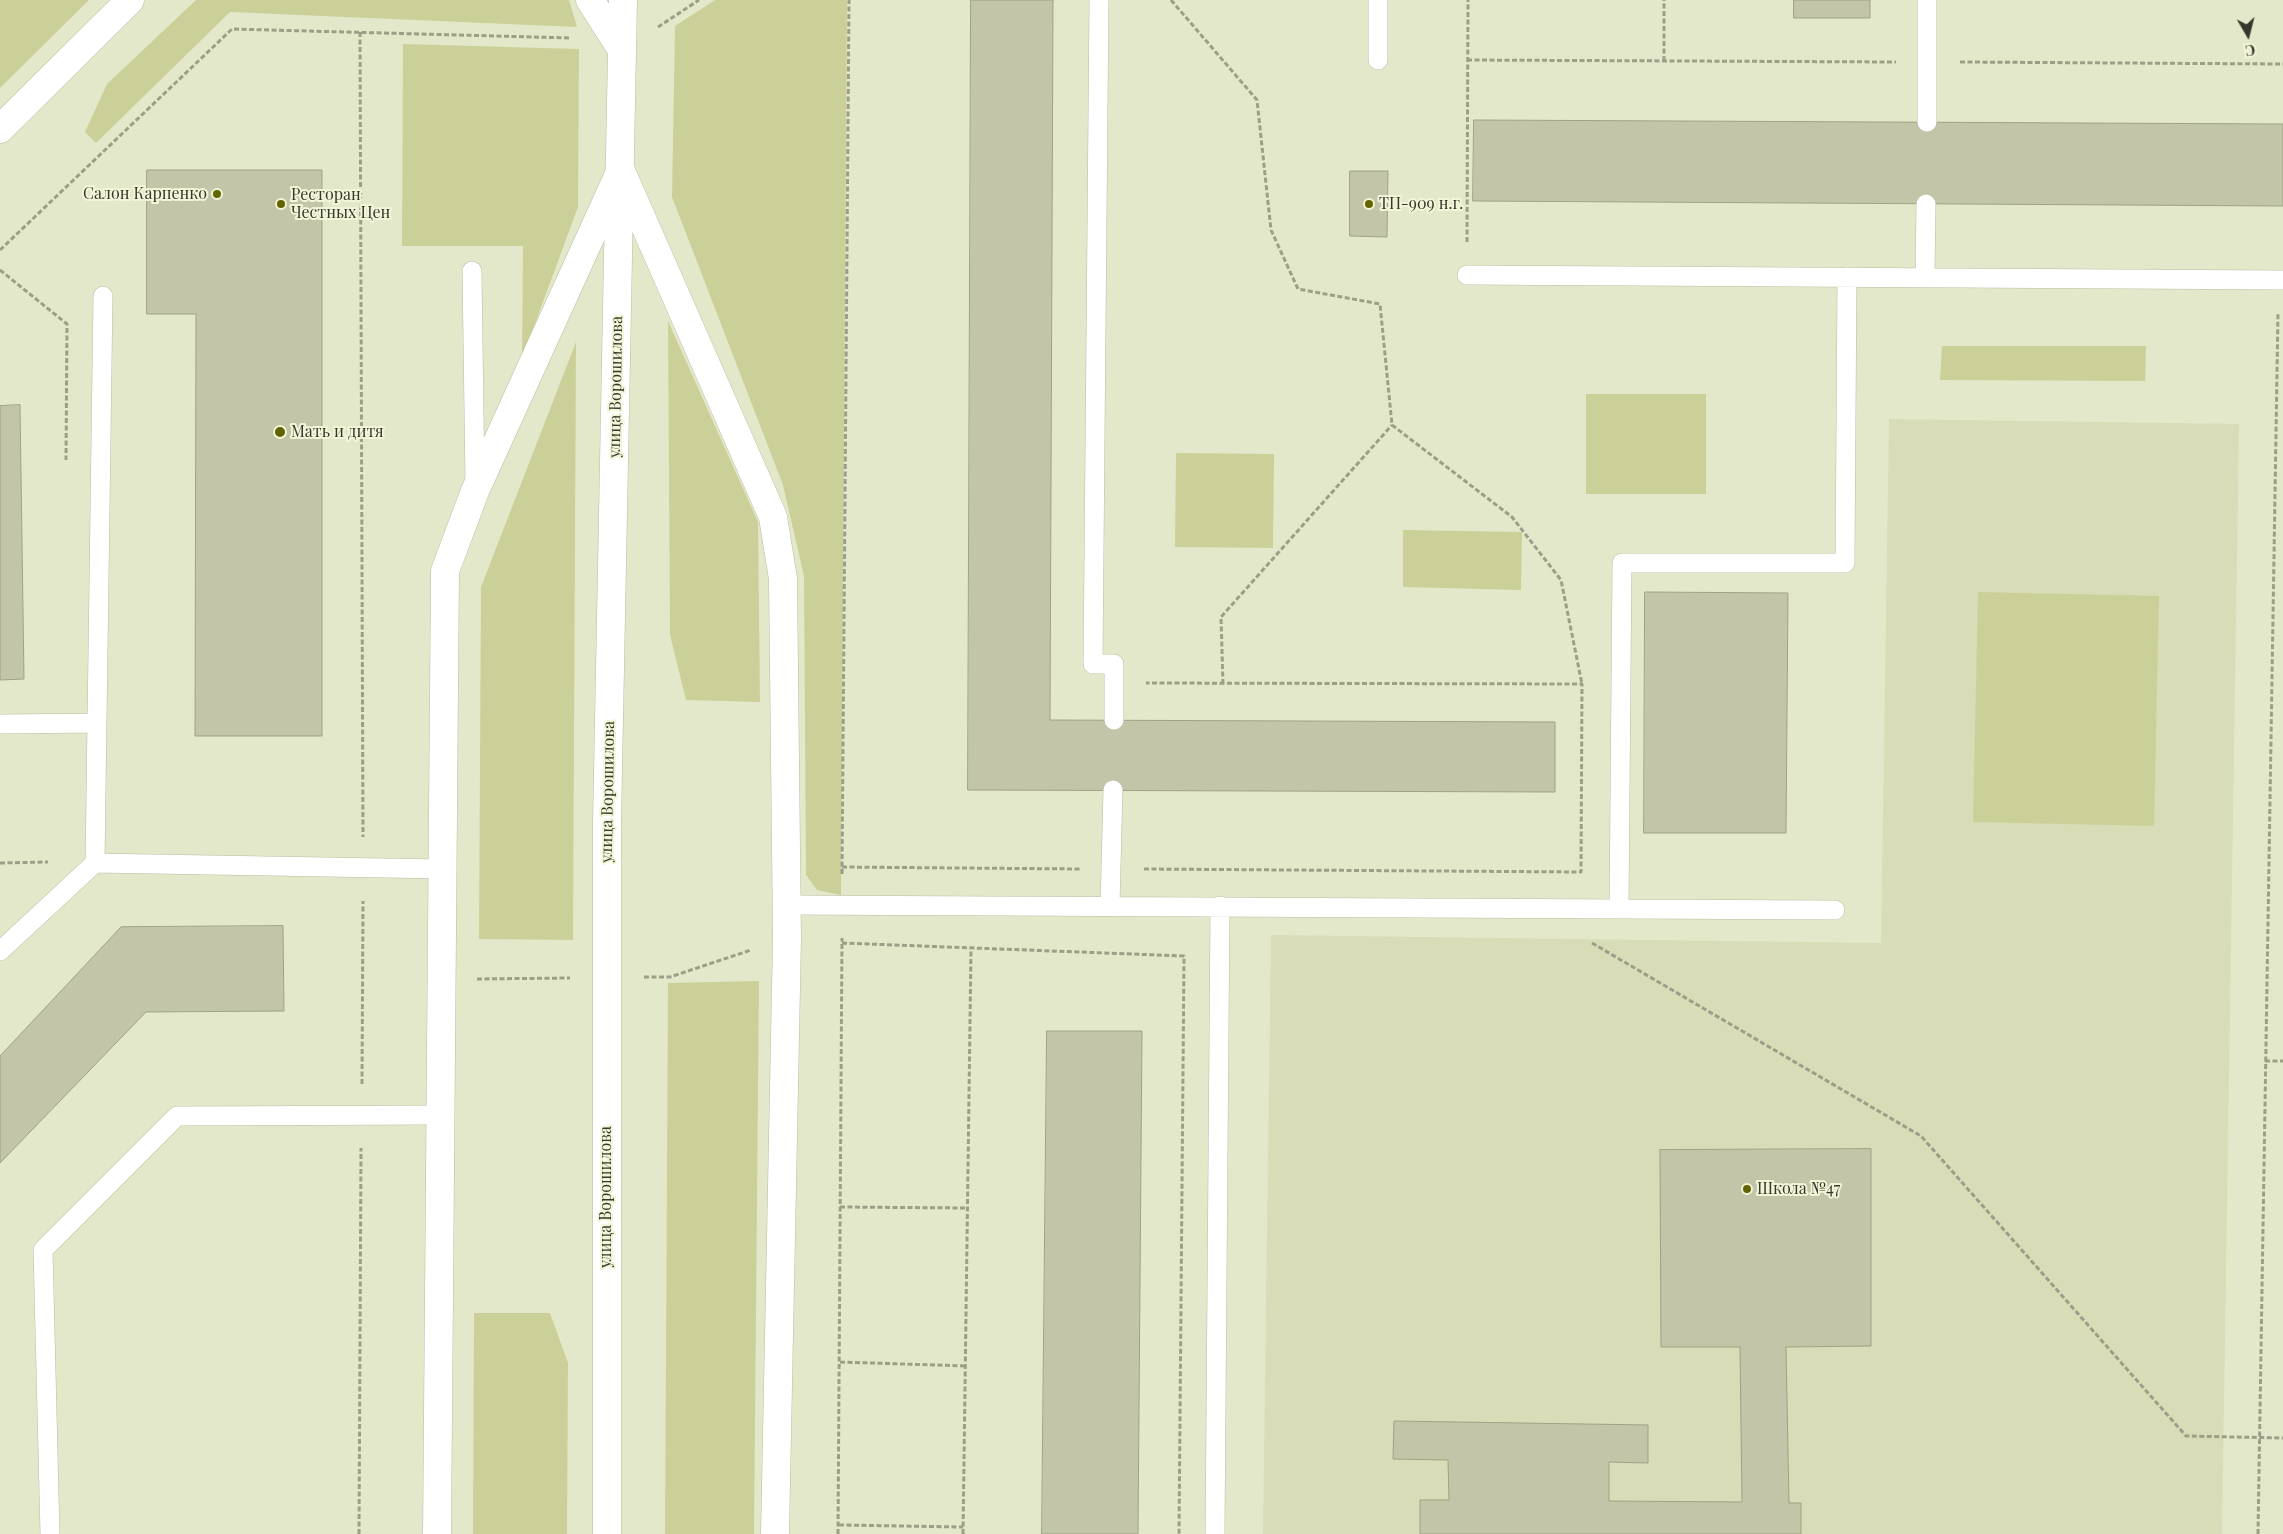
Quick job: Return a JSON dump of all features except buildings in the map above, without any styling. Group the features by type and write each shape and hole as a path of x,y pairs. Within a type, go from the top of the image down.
{"street":[{"path":"0,129 130,0"},
{"path":"590,0 622,50"},
{"name":"улица Ворошилова","path":"607,1534 607,832 623,0"},
{"path":"437,1534 445,571 475,491 621,171"},
{"path":"621,171 773,516 783,579 787,905 775,1534"}],"lane":[{"path":"1099,0 1094,664 1114,664 1114,720"},
{"path":"1378,0 1378,60"},
{"path":"1926,122 1928,62 1927,0"},
{"path":"1925,278 1926,204"},
{"path":"472,271 475,491"},
{"path":"1467,275 2281,280"},
{"path":"1619,909 1622,563 1844,563 1847,277"},
{"path":"90,868 97,723 103,296"},
{"path":"0,724 97,723"},
{"path":"1110,906 1113,790"},
{"path":"0,951 90,868 363,867 442,869"},
{"path":"787,905 1835,910"},
{"path":"1215,1534 1220,906"},
{"path":"50,1534 43,1250 177,1116 440,1115"}],"path":[{"path":"838,1534 849,0"},
{"path":"1171,0 1257,100 1271,230 1298,289 1380,304 1392,424 1512,516 1561,580 1582,684 1582,937 1921,1136 2186,1436 2283,1438"},
{"path":"1467,246 1468,0"},
{"path":"1664,0 1664,61"},
{"path":"0,250 232,29 577,38"},
{"path":"359,1534 363,867 360,32"},
{"path":"1467,60 2283,64"},
{"path":"0,270 67,324 66,464"},
{"path":"2258,1534 2265,1061 2281,280"},
{"path":"1223,684 1221,617 1392,424"},
{"path":"1114,682 1223,684 1582,684"},
{"path":"0,863 73,862 90,868"},
{"path":"842,867 1581,872"},
{"path":"842,943 1184,956 1179,1534"},
{"path":"963,1534 972,949"},
{"path":"2265,1061 2283,1061"},
{"path":"840,1207 968,1208"},
{"path":"840,1362 966,1366"},
{"path":"838,1525 963,1527"}],"shaded area":[{"path":"0,0 89,0 0,88"},
{"path":"196,0 569,0 577,27 230,12 96,143 85,132 107,84"},
{"path":"715,0 847,0 841,895 817,890 806,875 804,576 783,485 672,197 675,26"},
{"path":"403,44 579,49 578,207 522,359 523,246 402,246"},
{"path":"668,321 758,522 760,702 686,700 670,635"},
{"path":"576,342 573,940 479,939 481,587"},
{"path":"1942,346 2146,346 2145,381 1940,380"},
{"path":"1586,394 1706,394 1706,494 1586,494"},
{"name":"Школа №47","path":"1889,419 2239,424 2222,1534 1263,1534 1271,935 1881,943"},
{"path":"1176,453 1274,454 1273,548 1175,547"},
{"path":"1403,530 1522,532 1521,590 1403,587"},
{"path":"1978,592 2159,596 2154,826 1973,822"},
{"path":"759,981 754,1534 665,1534 668,983"},
{"path":"474,1313 550,1313 568,1363 567,1534 473,1534"}],"place":[{"name":"Салон Карпенко","path":"217,194"},
{"name":"Ресторан Честных Цен","path":"281,204"},
{"name":"ТП-909 н.г.","path":"1369,204"},
{"name":"Мать и дитя","path":"280,432"},
{"name":"Школа №47","path":"1747,1189"}]}
